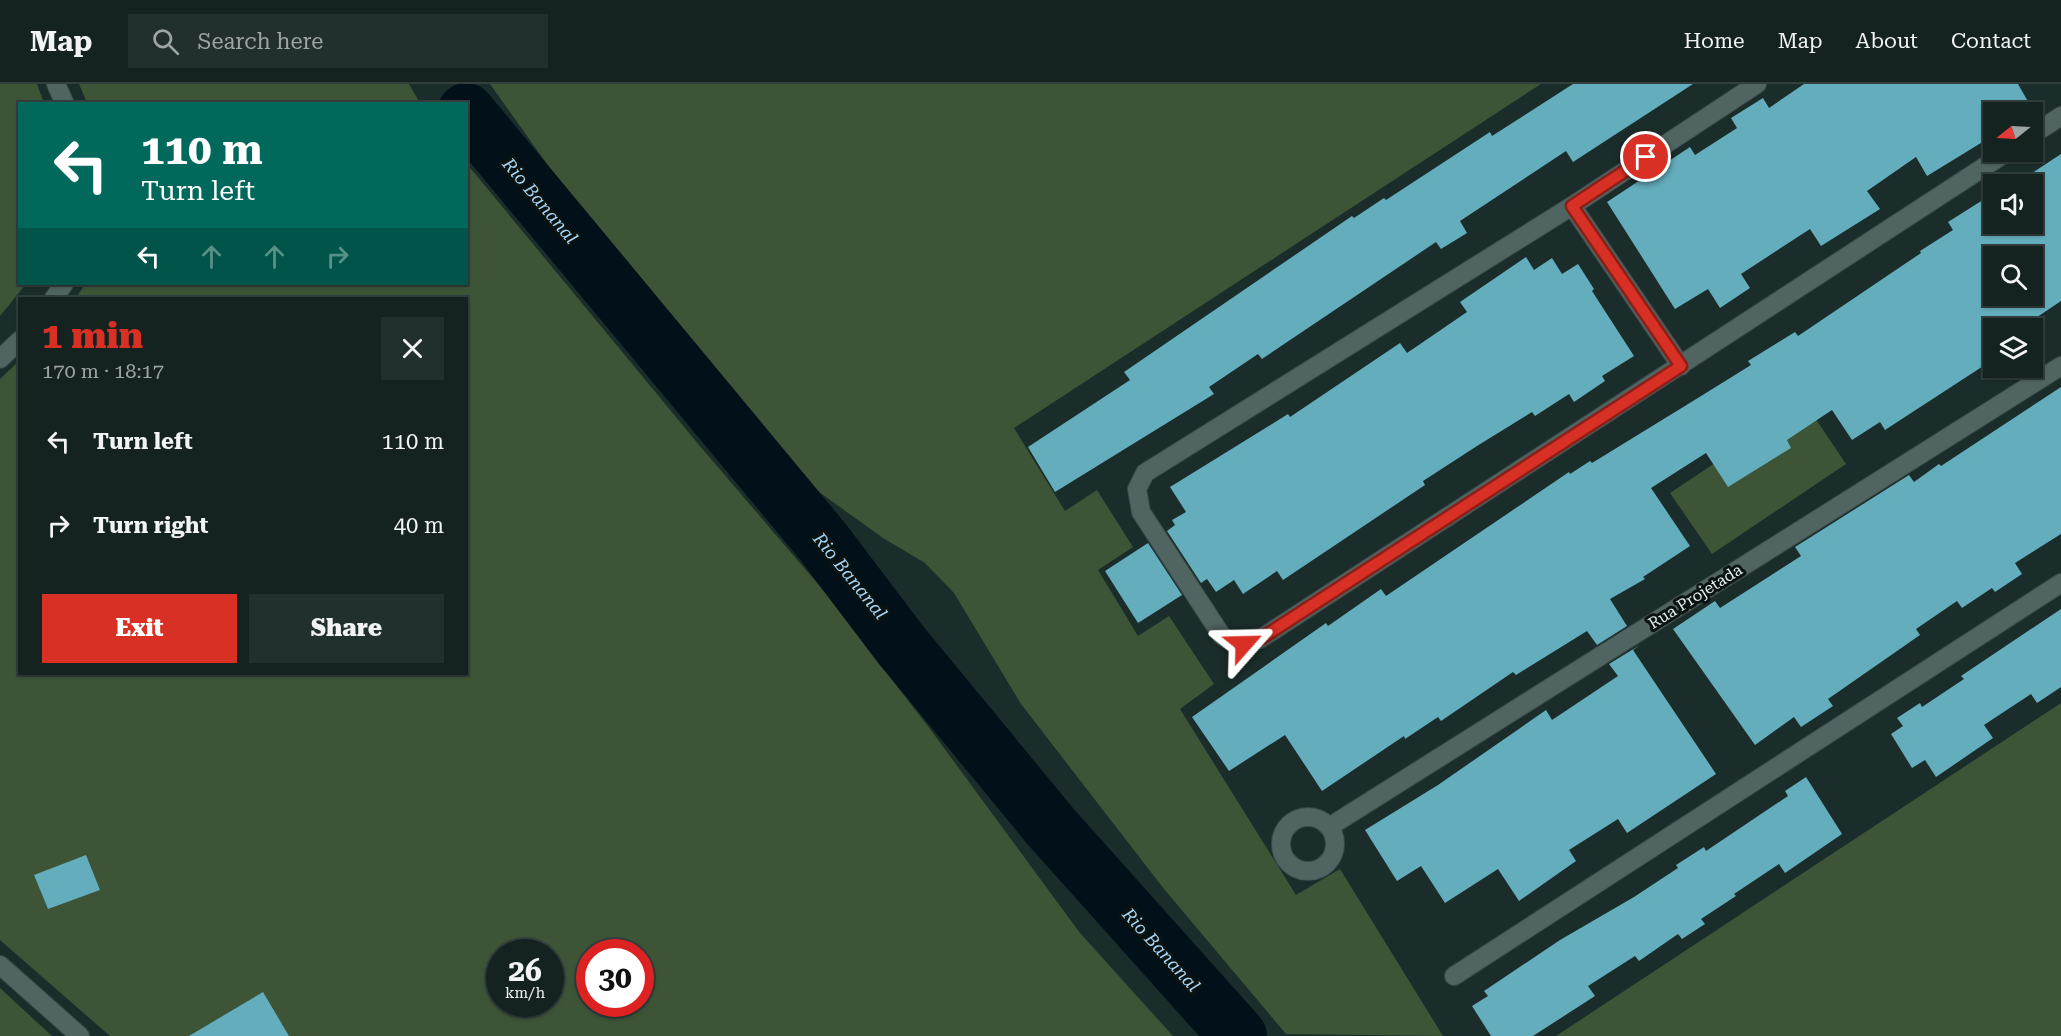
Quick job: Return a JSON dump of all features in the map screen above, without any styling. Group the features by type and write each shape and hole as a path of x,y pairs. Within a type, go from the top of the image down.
{"street":[{"path":"56,84 64,102"},
{"path":"1756,84 1572,206 1145,473 1137,489 1141,512 1222,636 1237,644 1260,639 1992,162"},
{"path":"2043,128 2061,116"},
{"path":"1572,206 1681,366"},
{"path":"0,359 18,342"},
{"name":"Rua Projetada","path":"1329,827 2061,366"},
{"path":"1454,976 2061,583"},
{"path":"0,965 80,1036"}],"green space":[{"path":"0,84 37,84 44,102 18,102 18,285 25,285 0,316"},
{"path":"79,84 409,84 419,102 87,102"},
{"path":"490,84 1541,84 1014,428 1065,511 1097,490 1133,547 1098,570 1138,636 1169,616 1214,684 1180,709 1296,895 1340,869 1443,1036 1286,1034 1164,889 1021,704 954,593 925,563 883,538 812,487 744,419 579,209"},
{"path":"468,165 699,445 823,590 930,729 1080,933 1173,1036 110,1036 0,940 0,379 18,362 18,675 468,675 468,297 77,297 84,285 468,285"},
{"path":"1805,403 1846,464 1712,554 1670,493"},
{"path":"2061,703 2061,1036 1556,1036"},
{"path":"0,988 52,1036 0,1036"}],"building":[{"path":"1573,84 1693,84 1573,162 1566,151 1460,221 1467,233 1441,249 1436,242 1262,359 1258,354 1209,387 1214,394 1055,492 1028,447 1130,380 1124,372 1352,216 1354,218 1384,198 1386,200 1490,132 1492,136"},
{"path":"1804,84 2018,84 2028,102 1983,102 1983,142 1927,176 1916,157 1867,191 1880,209 1821,246 1810,229 1741,274 1750,288 1720,308 1708,289 1675,309 1607,202 1690,147 1695,155 1737,128 1731,118 1763,98 1769,108"},
{"path":"2061,154 2061,301 2036,318 1983,318 1983,366 1885,430 1880,422 1852,440 1832,410 1787,440 1791,448 1728,487 1706,453 1651,488 1690,546 1643,577 1645,579 1610,599 1627,626 1597,645 1587,631 1516,675 1513,672 1441,721 1438,717 1405,739 1404,736 1322,791 1285,735 1229,771 1192,717 1326,623 1328,626 1381,589 1386,596 1569,472 1570,474 1590,461 1592,463 1693,401 1751,365 1748,361 1795,332 1798,336 1953,230 1948,222 1983,200 1983,234 2043,234 2043,174 2031,174"},
{"path":"1526,257 1534,270 1552,258 1562,274 1578,264 1594,289 1592,291 1634,356 1602,376 1605,381 1574,402 1569,394 1535,416 1532,412 1477,446 1423,481 1425,485 1283,580 1277,571 1243,594 1234,580 1216,592 1207,579 1201,583 1167,531 1175,525 1172,520 1186,512 1170,487 1288,414 1290,417 1400,343 1407,353 1467,312 1460,302"},
{"path":"2061,387 2061,534 2015,563 2022,574 1995,592 1992,588 1962,608 1957,601 1916,629 1920,635 1828,699 1833,706 1801,727 1794,717 1755,745 1673,629 1715,601 1720,608 1801,556 1795,547 1909,475 1914,482 1939,464 1941,466"},
{"path":"1148,543 1182,595 1138,623 1105,571"},
{"path":"2061,609 2061,687 2037,703 2031,694 1984,725 1993,738 1936,777 1925,760 1912,768 1891,734 1903,726 1897,718 1920,703 1922,707 1964,679 1961,676"},
{"path":"1640,645 1633,650 1716,774 1627,833 1618,819 1569,850 1576,861 1519,901 1498,869 1445,903 1421,866 1397,881 1365,830 1438,785 1546,710 1552,720 1618,676 1609,664"},
{"path":"1806,777 1842,834 1785,873 1779,864 1701,919 1705,924 1682,939 1678,934 1639,961 1635,956 1588,986 1595,996 1533,1036 1491,1036 1472,1006 1488,996 1484,991 1560,940 1634,897 1678,868 1676,865 1704,847 1706,851 1788,796 1785,791"},
{"path":"86,855 100,890 48,909 34,875"},
{"path":"263,992 289,1036 189,1036"}],"waterway":[{"name":"Rio Bananal","path":"468,114 823,542 901,645 1051,827 1238,1036"}],"route":[{"path":"1244,644 1260,639 1681,366 1572,206 1646,157"}]}
